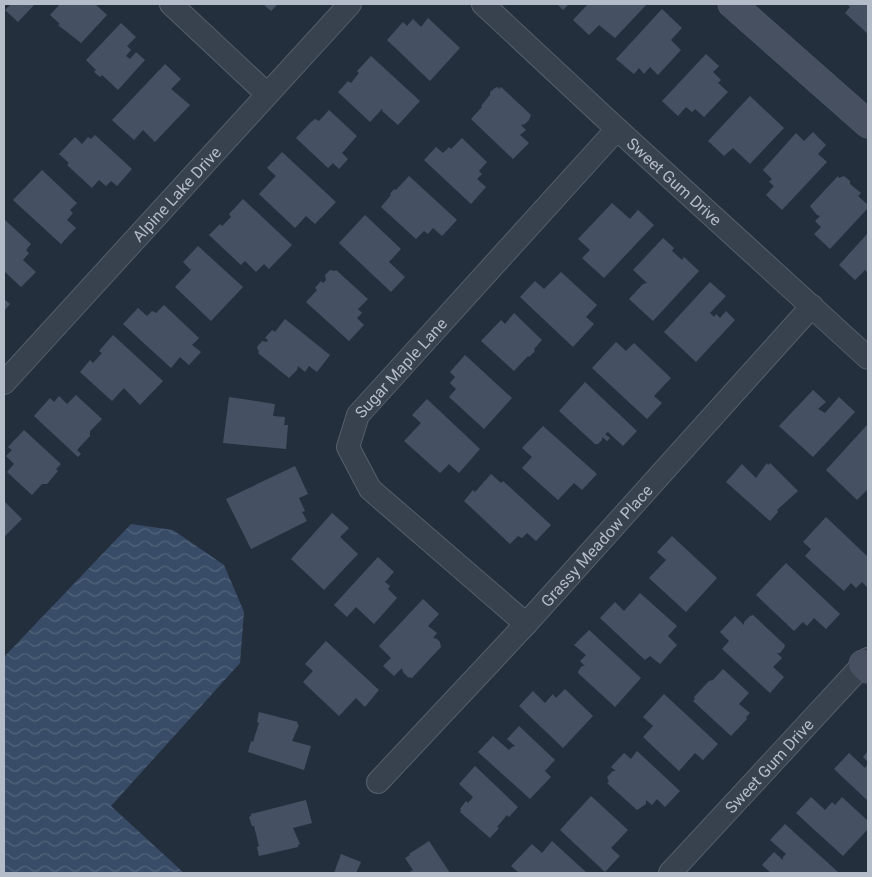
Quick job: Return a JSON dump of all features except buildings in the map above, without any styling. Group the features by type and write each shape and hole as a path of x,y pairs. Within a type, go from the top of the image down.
{"street":[{"path":"171,4 267,94"},
{"name":"Alpine Lake Drive","path":"4,383 350,4"},
{"name":"Sweet Gum Drive","path":"483,4 868,358"},
{"path":"732,4 868,124"},
{"name":"Sugar Maple Lane","path":"526,624 370,489 348,448 358,415 617,128"},
{"name":"Grassy Meadow Place","path":"378,782 526,624 812,306"},
{"name":"Sweet Gum Drive","path":"670,873 867,664"}],"water":[{"path":"131,524 173,530 224,565 244,612 240,663 111,806 184,873 4,873 4,657"}]}
